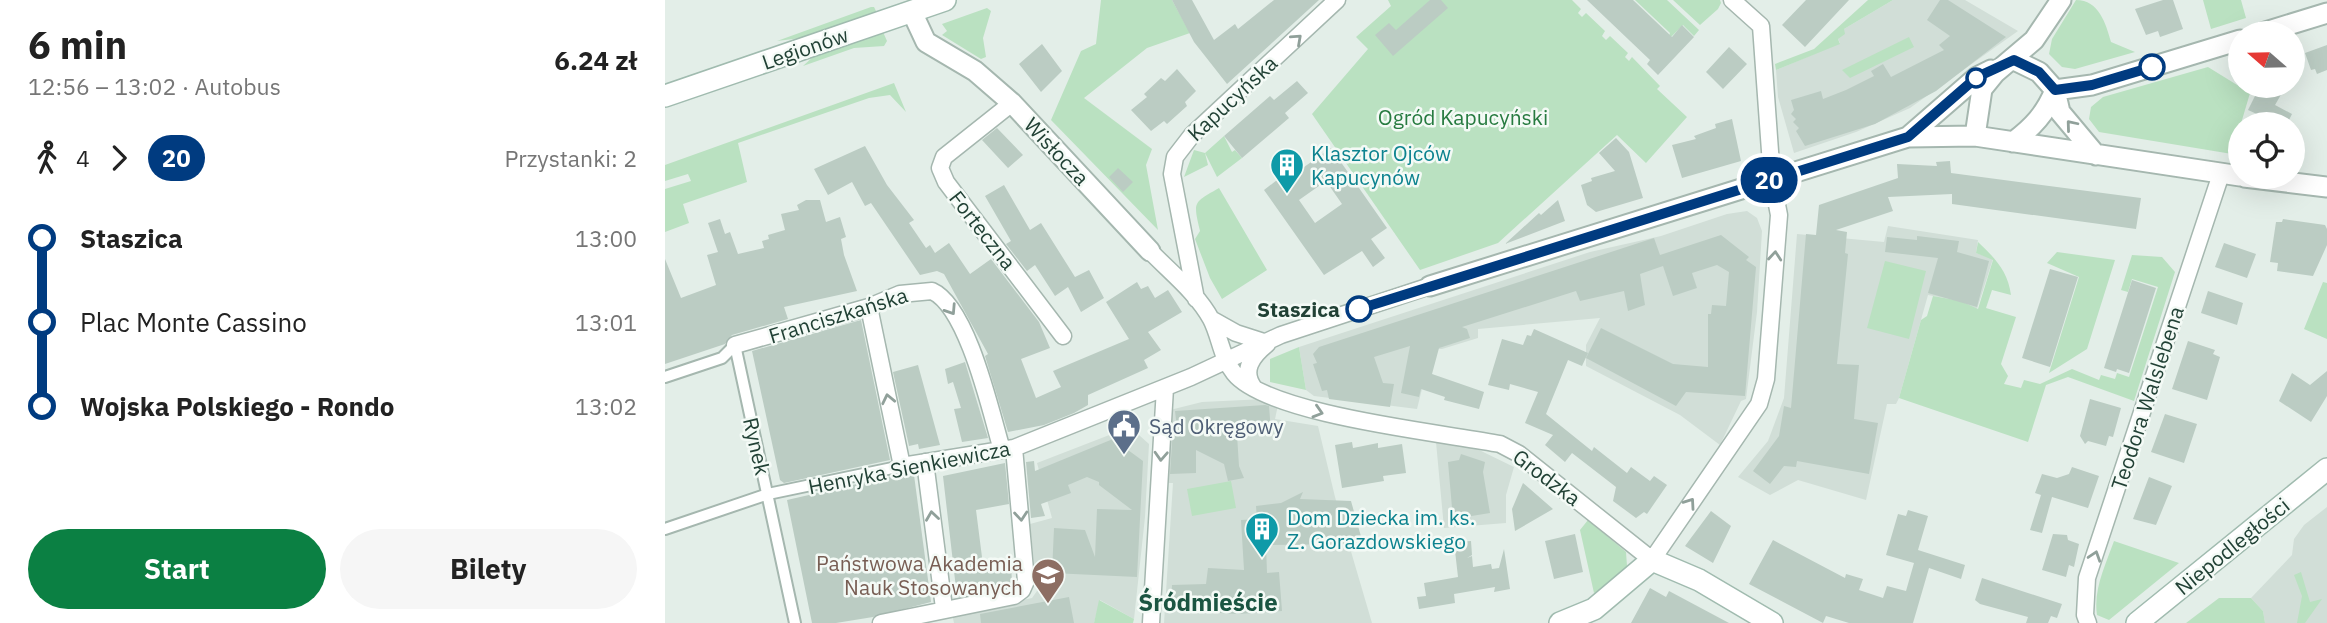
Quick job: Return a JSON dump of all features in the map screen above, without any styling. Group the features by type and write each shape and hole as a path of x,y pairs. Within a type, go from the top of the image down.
{"main road":[{"name":"Legionów","path":"665,96 945,0"},
{"name":"Niepodległości","path":"2137,623 2327,469"},
{"path":"1560,623 1594,609 1652,560"},
{"name":"Grodzka","path":"1652,560 1699,580 1772,623"}],"street":[{"name":"Kapucyńska","path":"1196,299 1172,174 1175,158 1192,135 1337,0"},
{"path":"1652,560 1759,404 1766,379 1779,215 1772,179 1761,26 1733,0"},
{"path":"1975,136 1982,89 1995,73 2014,60 2042,31 2061,0"},
{"name":"Wisłocza","path":"912,12 926,42 975,71 1012,103 1196,299 1211,319"},
{"path":"2301,21 2327,13"},
{"path":"2055,90 2092,85 2228,44"},
{"path":"1908,137 1977,77 2014,60"},
{"path":"2014,60 2039,72 2055,90 2060,112 2096,155"},
{"path":"2013,142 2040,118 2055,90"},
{"name":"Forteczna","path":"1012,103 944,158 940,168 946,182 1063,336"},
{"path":"1430,286 1908,137 1975,136 2228,175"},
{"path":"2305,184 2327,187"},
{"name":"Teodora Walslebena","path":"2088,623 2085,615 2087,578 2196,250 2228,189"},
{"name":"Henryka Sienkiewicza","path":"665,529 768,494 902,466 1008,449 1165,388 1281,335 1430,286"},
{"name":"Franciszkańska","path":"734,345 919,290 932,291 943,298 967,338 1008,449 1026,581 1014,596 944,608 936,614 881,623"},
{"path":"869,307 902,466"},
{"path":"1211,319 1236,333 1264,342"},
{"path":"1211,319 1225,359"},
{"path":"1254,388 1248,377 1250,362 1264,346 1281,335"},
{"path":"665,377 722,358 734,345"},
{"name":"Rynek","path":"734,345 795,623"},
{"name":"Grodzka","path":"1225,359 1235,375 1254,388 1326,414 1500,444 1519,454 1652,560"},
{"path":"1151,623 1165,388"},
{"path":"925,462 944,608"}],"shaded area":[{"path":"1893,0 1965,0 2018,31 1910,108 1856,132 1794,153 1778,97 1776,70 1840,43 1838,39 1844,29"},
{"path":"1747,211 1757,218 1762,231 1757,312 1746,399 1741,401 1720,445 1680,415 1586,366 1586,345 1600,318 1478,329 1478,338 1442,349 1432,349 1417,409 1314,396 1306,390 1299,347 1590,252 1661,236 1727,214"},
{"path":"1888,226 1978,240 1976,253 1993,259 1977,309 1961,301 1928,295 1899,398 1896,404 1887,404 1866,500 1798,480 1770,495 1738,477 1768,441 1784,398 1797,234 1884,242"},
{"path":"1265,399 1278,405 1275,419 1318,426 1335,497 1372,623 1164,623 1173,483 1168,483 1170,410 1202,402"},
{"path":"1130,427 1149,444 1145,517 1134,619 1100,600 1094,623 954,623 952,614 1032,598 1037,591 1030,524 1052,518 1037,463"},
{"path":"1436,442 1477,449 1514,467 1506,495 1506,523 1444,528"},
{"path":"2327,507 2327,623 2265,623 2263,611 2251,598 2292,555 2294,539 2304,525"}],"green space":[{"path":"1101,0 1172,0 1190,33 1147,48 1084,98 1152,149 1146,165 1158,230 1051,120 1081,51 1096,44"},
{"name":"Ogród Kapucyński","path":"1388,0 1572,0 1581,9 1578,13 1582,17 1586,13 1605,31 1602,36 1606,40 1610,36 1628,53 1625,57 1629,61 1632,57 1660,86 1657,89 1687,117 1646,163 1617,135 1498,243 1420,270 1312,114 1368,49 1356,37 1391,6"},
{"path":"1635,0 1667,0 1699,30 1694,36 1683,25 1667,41 1670,33"},
{"path":"1673,0 1720,0 1721,3 1700,25"},
{"path":"1868,0 1893,0 1844,29 1845,34 1838,39 1840,44 1776,70 1775,64 1814,49"},
{"path":"2076,0 2084,1 2096,9 2104,21 2111,42 2135,52 2075,69 2062,67 2049,54 2052,39"},
{"path":"2203,0 2241,0 2246,18 2228,21 2228,24 2211,29"},
{"path":"874,7 877,13 801,38 777,41"},
{"path":"987,8 991,11 983,38 986,57 981,59 942,35 947,31 942,24"},
{"path":"883,32 887,41 884,46 854,48 803,66 815,55"},
{"path":"1909,37 1914,47 1850,78 1842,70"},
{"path":"2208,67 2228,79 2228,98 2249,98 2244,112 2228,112 2228,153 2099,132 2089,119 2091,107 2103,97"},
{"path":"894,83 906,112 890,95 869,98 738,143 747,182 683,204 689,223 665,232 665,189 691,181 688,174 665,181 665,165"},
{"path":"1224,136 1232,152 1235,150 1242,158 1217,177 1205,153"},
{"path":"1194,150 1205,153 1208,165 1184,177"},
{"path":"1219,188 1267,270 1222,299 1210,278 1195,239 1200,231 1197,204"},
{"path":"1978,242 1999,265 2007,279 2011,295 1992,290 1986,308 2016,317 2001,364 2008,376 2004,384 2021,388 2024,380 2040,384 2072,369 2099,380 2101,375 2115,379 2117,373 2129,377 2158,287 2132,279 2128,292 2121,290 2132,255 2162,257 2175,272 2134,401 2068,377 2046,385 2028,442 1899,398 1921,320 1927,316 1933,296 1961,301 1978,309 1993,260 1976,253"},
{"path":"2057,252 2115,260 2087,349 2049,373 2079,277 2047,263"},
{"path":"1885,261 1926,271 1909,339 1867,328"},
{"path":"2323,282 2327,283 2327,339 2304,329"},
{"path":"1299,347 1306,390 1270,382 1270,359"},
{"path":"1231,481 1236,508 1192,516 1187,489"},
{"path":"1588,520 1626,552 1627,566 1615,581 1594,593 1580,530"},
{"path":"2114,541 2179,563 2109,620 2097,615 2096,605 2101,577"},
{"path":"2301,572 2310,602 2322,599 2305,623 2297,623 2302,596 2294,575"},
{"path":"2219,598 2251,598 2263,611 2265,623 2186,623"},
{"path":"1099,600 1134,619 1133,623 1094,623"}],"building":[{"path":"1172,0 1192,0 1214,40 1235,24 1238,29 1274,0 1319,0 1227,84 1194,42"},
{"path":"1430,0 1441,0 1448,8 1393,56 1375,35 1389,23 1396,30"},
{"path":"1587,0 1633,0 1672,37 1682,25 1694,37 1658,75 1647,64 1650,60"},
{"path":"1806,0 1849,0 1805,47 1782,25"},
{"path":"1940,0 1948,0 2006,37 1936,91 1875,124 1805,146 1796,131 1799,128 1793,122 1796,119 1791,114 1794,110 1791,100 1821,91 1823,99 1846,90 1874,76 1871,71 1883,64 1891,77 1944,50 1939,45 1950,36 1927,20"},
{"path":"2163,0 2173,0 2183,29 2160,37 2158,31 2146,35 2135,9"},
{"path":"1042,44 1062,71 1041,92 1019,64"},
{"path":"2327,45 2327,70 2317,74 2315,69 2311,70 2305,53"},
{"path":"1729,47 1747,64 1723,89 1706,72"},
{"path":"1177,69 1196,91 1185,102 1187,106 1167,124 1164,121 1151,131 1131,110 1147,97 1144,94 1161,78 1165,81"},
{"path":"1297,81 1308,93 1285,113 1289,118 1242,158 1224,136 1270,96 1274,100"},
{"path":"2254,98 2279,98 2275,105 2288,112 2252,112 2248,110"},
{"path":"1732,119 1741,161 1682,178 1672,145 1696,139 1694,136 1716,128 1715,124"},
{"path":"997,128 1023,155 1008,168 982,140"},
{"path":"1616,138 1629,152 1643,198 1596,212 1587,205 1581,185 1592,181 1591,178 1615,171 1599,153"},
{"path":"865,146 887,185 914,220 909,223 926,248 930,245 935,253 949,243 970,274 991,259 1039,322 1050,348 1021,359 1036,398 1061,387 1053,371 1129,339 1106,302 1137,282 1141,289 1148,286 1155,298 1168,290 1182,312 1148,332 1161,350 1144,360 1148,368 1088,395 1088,405 1074,413 1044,425 1008,432 985,356 988,354 944,274 937,271 920,275 871,203 865,206 852,182 828,195 814,169"},
{"path":"1331,148 1387,228 1371,239 1385,258 1373,267 1362,251 1324,275 1264,190 1277,180 1280,184","holes":["1326,181 1342,204 1315,223 1299,200"]},
{"path":"1950,161 1951,173 2141,198 2136,229 1952,204 1952,194 1888,197 1893,211 1836,230 1847,232 1845,253 1848,254 1837,364 1859,365 1854,419 1878,423 1869,474 1797,461 1796,467 1784,466 1770,484 1753,471 1779,436 1784,406 1791,408 1806,234 1816,235 1819,205 1898,178 1897,164 1937,166 1936,162"},
{"path":"1118,168 1133,182 1123,192 1109,177"},
{"path":"1004,185 1030,230 1041,223 1075,277 1089,270 1104,298 1081,312 1068,287 1055,296 1035,265 1027,271 1006,244 1011,241 985,196"},
{"path":"806,200 820,200 826,222 840,217 846,237 841,239 844,255 857,291 784,307 788,319 732,335 725,344 665,364 665,259 681,298 716,285 707,255 718,252 708,223 720,219 725,234 730,232 738,254 764,248 762,241 769,239 768,235 785,230 781,214 799,210 797,205"},
{"path":"1558,200 1565,221 1505,244 1539,213 1541,215"},
{"path":"2283,219 2325,225 2327,245 2313,276 2277,271 2278,263 2270,262 2276,222 2282,222"},
{"path":"1721,235 1749,257 1746,260 1756,267 1745,396 1686,392 1676,406 1586,358 1601,328 1673,364 1708,367 1708,314 1711,314 1712,305 1726,306 1729,272 1717,265 1692,273 1697,288 1673,296 1663,266 1640,274 1645,305 1628,311 1624,291 1580,301 1576,291 1462,327 1467,329 1470,338 1439,348 1432,374 1484,392 1479,409 1444,400 1445,397 1421,389 1419,397 1401,393 1410,346 1374,357 1383,383 1394,384 1390,407 1329,399 1327,390 1322,391 1313,364 1317,363 1313,354 1319,347 1654,238 1660,255"},
{"path":"1917,236 1959,241 1957,252 1989,261 1977,307 1928,293 1938,258 1885,252 1887,237 1917,240"},
{"path":"2224,243 2256,254 2247,278 2215,267"},
{"path":"2050,269 2078,277 2050,367 2022,358"},
{"path":"2132,280 2156,288 2129,373 2117,369 2116,372 2104,368"},
{"path":"2208,291 2243,303 2237,325 2201,313"},
{"path":"861,320 890,460 784,483 780,480 752,351"},
{"path":"1534,329 1588,353 1582,366 1568,360 1546,414 1592,451 1594,447 1627,473 1631,467 1650,481 1654,476 1667,485 1647,514 1644,512 1636,518 1613,501 1616,487 1572,453 1565,462 1545,445 1553,435 1525,423 1538,392 1510,384 1509,390 1488,385 1502,339 1523,345 1527,335 1531,336"},
{"path":"2188,341 2215,350 2213,354 2220,357 2207,400 2172,389"},
{"path":"965,362 988,438 962,442 954,409 961,408 953,382 948,384 945,369"},
{"path":"918,365 940,445 919,449 918,444 909,446 893,372"},
{"path":"2327,371 2327,396 2311,422 2279,401 2292,373 2310,385"},
{"path":"2090,399 2121,408 2113,437 2109,436 2106,446 2088,441 2085,444 2080,436"},
{"path":"1269,406 1271,432 1237,435 1239,466 1244,478 1228,481 1224,464 1196,450 1196,473 1170,474 1173,428 1177,428 1175,411"},
{"path":"2165,414 2197,424 2184,463 2151,452"},
{"path":"1113,439 1143,461 1137,577 1052,573 1054,528 1085,530 1095,557 1097,509 1132,510 1099,485 1099,482 1087,477 1068,485 1071,493 1041,504 1045,516 1031,518 1026,462 1034,461 1035,471"},
{"path":"1352,442 1353,448 1378,443 1378,448 1402,444 1406,473 1383,476 1384,481 1342,488 1335,445"},
{"path":"1461,454 1485,462 1483,472 1490,513 1453,519 1448,462 1459,460"},
{"path":"1005,463 1009,504 976,510 983,565 1011,561 1012,584 957,597 943,476"},
{"path":"2072,467 2099,476 2088,508 2052,497 2042,533 2030,530 2041,495 2035,493 2042,474 2057,478 2069,474"},
{"path":"914,475 931,602 873,617 836,623 812,623 787,500 892,476 893,479"},
{"path":"2149,477 2172,486 2156,525 2133,519"},
{"path":"1523,483 1553,509 1515,531 1512,509"},
{"name":"Dom Dziecka im. ks. Z. Gorazdowskiego","path":"1303,492 1300,499 1351,501 1362,540 1347,544 1266,545 1267,573 1279,572 1282,611 1238,614 1186,611 1186,608 1171,607 1172,585 1206,584 1208,568 1244,570 1241,520 1257,519 1256,506 1281,503"},
{"path":"1908,510 1928,516 1918,550 1965,565 1961,579 1929,568 1913,623 1849,623 1826,616 1823,623 1749,584 1773,540 1845,578 1846,574 1863,579 1859,590 1883,598 1887,586 1906,591 1914,563 1886,555 1898,514 1906,516"},
{"path":"1711,511 1731,526 1713,563 1685,546"},
{"path":"1575,534 1583,572 1554,579 1545,541"},
{"path":"2053,534 2067,535 2068,540 2079,544 2074,567 2069,565 2066,577 2042,570"},
{"path":"1471,541 1472,555 1467,558 1472,556 1473,567 1491,564 1492,569 1499,568 1504,549 1510,589 1494,592 1495,587 1454,594 1455,603 1419,609 1417,597 1426,596 1424,583 1458,577 1454,542"},
{"path":"1982,578 2062,604 2057,618 2051,616 2048,623 2026,623 2028,617 1980,604 1975,600"},
{"path":"1650,588 1666,597 1669,591 1729,623 1631,623"},
{"path":"1069,597 1074,623 981,623 980,614"}],"bus line":[{"name":"20","path":"1359,309 1908,137 1977,77 2014,60 2039,72 2055,90 2092,85 2152,67"}],"place":[{"name":"Klasztor Ojców Kapucynów","path":"1287,195"},
{"name":"Staszica","path":"1359,309"},
{"name":"Sąd Okręgowy","path":"1124,456"},
{"name":"Dom Dziecka im. ks. Z. Gorazdowskiego","path":"1262,559"},
{"name":"Państwowa Akademia Nauk Stosowanych","path":"1048,605"}],"district":[{"name":"Śródmieście","path":"1208,602"}]}
